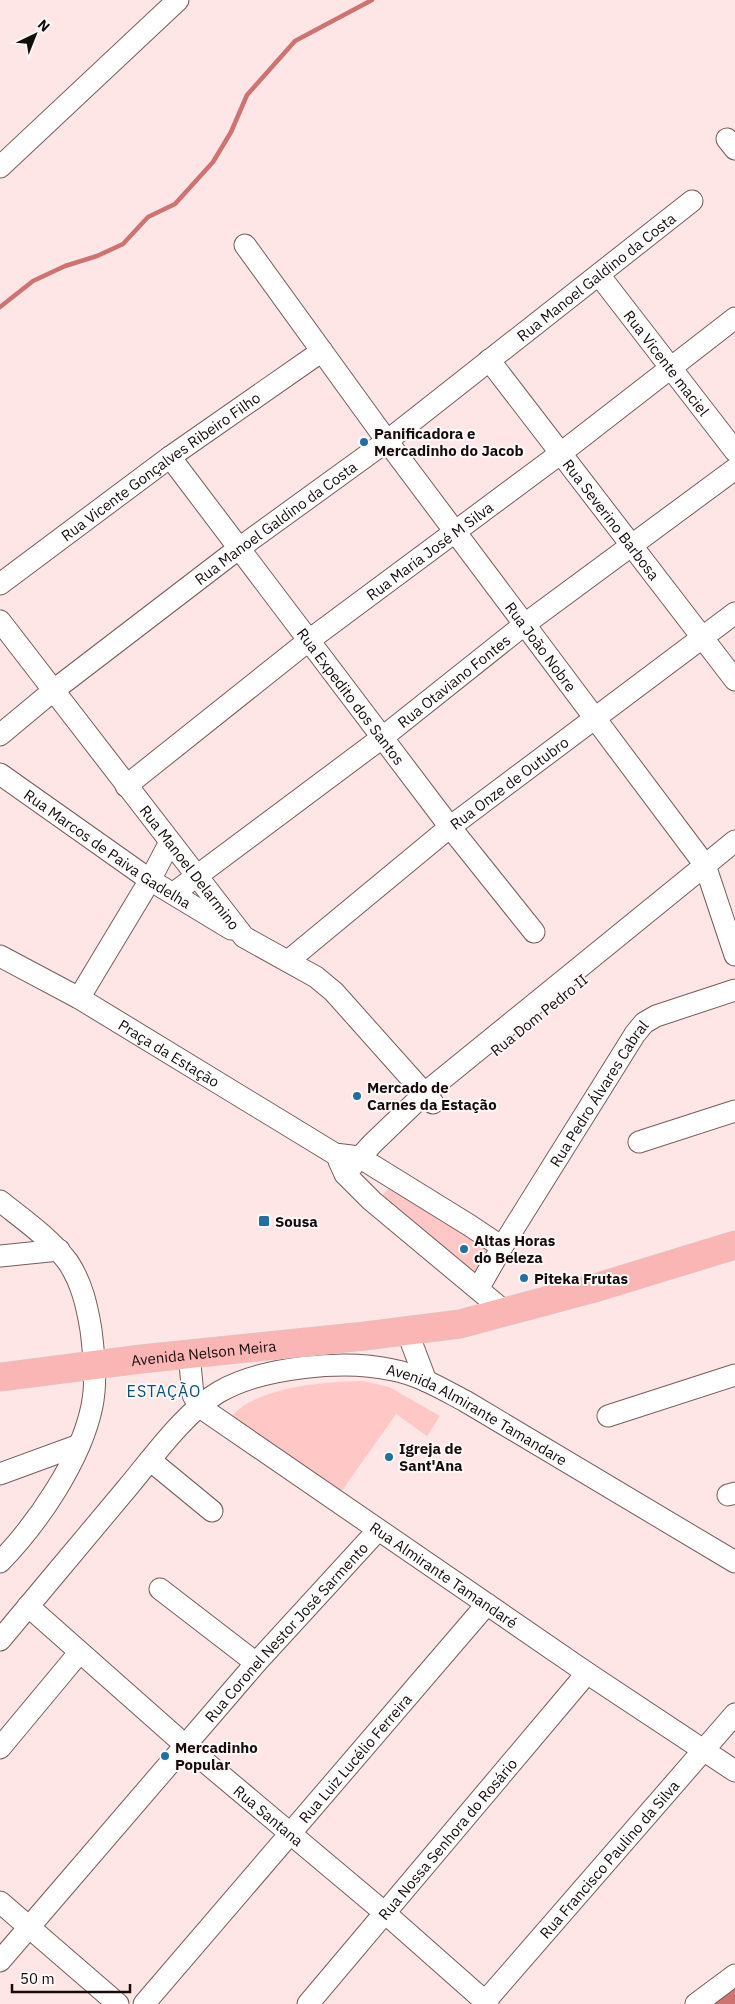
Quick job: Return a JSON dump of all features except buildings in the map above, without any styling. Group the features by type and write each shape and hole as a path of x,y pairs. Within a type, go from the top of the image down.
{"main road":[{"name":"Avenida Nelson Meira","path":"0,1377 460,1324 598,1287 735,1245"}],"street":[{"path":"0,167 178,0"},
{"name":"Rua Manoel Galdino da Costa","path":"0,735 54,690 238,550 387,441 692,201"},
{"name":"Rua João Nobre","path":"245,245 387,441 596,718 708,872 734,950"},
{"name":"Rua Vicente maciel","path":"599,275 735,451"},
{"name":"Rua Maria José M Silva","path":"126,786 308,641 561,453 735,318"},
{"name":"Rua Vicente Gonçalves Ribeiro Filho","path":"0,584 170,457 322,352"},
{"name":"Rua Severino Barbosa","path":"489,360 735,680"},
{"name":"Rua Expedito dos Santos","path":"170,457 238,550 383,736 450,827 534,932"},
{"name":"Rua Otaviano Fontes","path":"174,893 383,736 525,624 735,469"},
{"name":"Rua Onze de Outubro","path":"288,961 450,827 735,613"},
{"name":"Rua Manoel Delarmino","path":"0,621 244,937 316,977 334,992 429,1098"},
{"name":"Rua Marcos de Paiva Gadelha","path":"0,774 150,880 244,937"},
{"name":"Rua Dom Pedro II","path":"350,1179 364,1161 429,1098 520,1030 587,969 708,872 735,841"},
{"path":"79,998 150,880 170,842"},
{"name":"Rua Dom Pedro II","path":"708,872 735,859"},
{"name":"Praça da Estação","path":"0,956 79,998 335,1154 364,1161"},
{"name":"Rua Pedro Álvares Cabral","path":"478,1289 634,1034 644,1023 656,1016 735,990"},
{"path":"639,1142 735,1111"},
{"path":"335,1154 350,1179 504,1311"},
{"path":"364,1161 469,1225 502,1248"},
{"path":"0,1201 58,1250 77,1277 84,1297 94,1366 92,1406 79,1446 45,1506 27,1531 0,1562"},
{"path":"0,1256 58,1250"},
{"path":"407,1331 426,1380"},
{"path":"189,1354 193,1395 195,1402 200,1407"},
{"name":"Avenida Almirante Tamandare","path":"0,1640 150,1460 200,1407 218,1393 238,1383 283,1371 327,1365 360,1365 393,1370 426,1380 465,1401 735,1562"},
{"path":"608,1416 735,1375"},
{"name":"Rua Almirante Tamandaré","path":"200,1407 587,1673 735,1770"},
{"path":"0,1474 79,1446"},
{"path":"150,1460 212,1511"},
{"name":"Rua Coronel Nestor José Sarmento","path":"0,1962 256,1663 378,1530"},
{"path":"160,1589 256,1663"},
{"name":"Rua Luiz Lucélio Ferreira","path":"144,2004 487,1604"},
{"name":"Rua Santana","path":"28,1606 185,1745 385,1913 485,2003"},
{"path":"0,1748 79,1653"},
{"name":"Rua Nossa Senhora do Rosário","path":"308,2004 587,1673"},
{"name":"Rua Francisco Paulino da Silva","path":"485,2003 735,1714"},
{"path":"0,1902 118,2004"},
{"path":"696,2004 735,1975"}],"shaded area":[{"path":"390,1187 492,1250 475,1273 470,1272 381,1197"},
{"path":"363,1381 389,1387 440,1416 427,1436 396,1414 341,1492 230,1417 248,1403 289,1388 334,1382"},
{"path":"735,1978 735,2004 701,2004"}],"waterway":[{"path":"0,307 33,281 65,266 97,256 123,244 148,217 175,204 213,162 231,132 247,95 295,41 372,0"}],"place":[{"name":"Panificadora e Mercadinho do Jacob","path":"364,442"},
{"name":"Mercado de Carnes da Estação","path":"357,1096"},
{"name":"Sousa","path":"264,1221"},
{"name":"Altas Horas do Beleza","path":"464,1249"},
{"name":"Piteka Frutas","path":"524,1278"},
{"name":"Igreja de Sant'Ana","path":"389,1457"},
{"name":"Mercadinho Popular","path":"165,1756"}],"district":[{"name":"ESTAÇÃO","path":"164,1391"}]}
